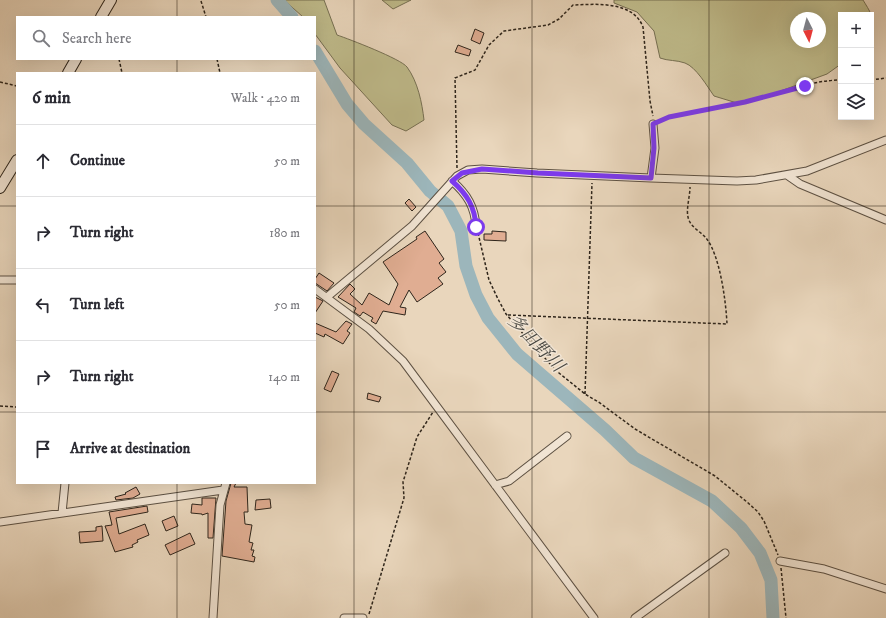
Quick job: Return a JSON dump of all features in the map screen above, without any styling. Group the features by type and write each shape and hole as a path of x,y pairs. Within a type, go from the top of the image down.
{"street":[{"path":"102,16 111,0"},
{"path":"69,72 75,60"},
{"path":"651,178 654,148 653,124"},
{"path":"327,297 412,226 430,208 453,180 468,170 482,169 538,173 738,181 807,171 886,140"},
{"path":"0,188 16,162"},
{"path":"787,175 800,184 886,220"},
{"path":"453,180 468,197 474,212 476,227"},
{"path":"0,280 16,280"},
{"path":"316,290 369,329 403,361 594,618"},
{"path":"495,485 509,481 567,436"},
{"path":"62,513 65,484"},
{"path":"0,522 225,486 213,618"},
{"path":"635,618 725,553"},
{"path":"780,561 824,569 886,589"},
{"path":"344,618 363,618"}],"path":[{"path":"201,1 206,16"},
{"path":"453,180 455,78 475,70 489,45 504,31 548,25 559,19 573,5 594,4 620,7 632,11 639,18 643,27 653,124 669,117 745,102 814,83 838,80"},
{"path":"119,60 122,72"},
{"path":"217,60 220,72"},
{"path":"874,80 886,78"},
{"path":"0,82 16,86"},
{"path":"585,394 593,175"},
{"path":"508,316 727,324 726,298 712,250 706,238 696,230 688,218 691,179"},
{"path":"476,227 490,280 508,316 560,374 635,430 715,476 758,512 775,544 780,561 785,596 786,618"},
{"path":"0,406 16,407"},
{"path":"368,618 404,498 403,482 417,437 438,408"}],"shaded area":[{"path":"284,0 324,0 337,35 385,54 403,63 411,73 417,86 424,120 406,131 392,125 340,68 316,35 316,16 302,16"},
{"path":"382,0 411,0 393,9"},
{"path":"614,0 863,0 870,12 838,12 838,66 827,74 775,93 737,103 714,96 701,77 689,65 682,62 660,58 654,31 637,12 614,3"}],"building":[{"path":"475,29 484,33 480,44 471,40"},
{"path":"458,45 471,50 469,56 455,52"},
{"path":"409,199 416,207 412,211 405,203"},
{"path":"425,231 444,259 439,263 446,272 438,278 443,284 417,302 409,290 400,307 406,308 405,315 383,311 376,324 371,321 373,318 363,312 360,316 354,312 356,308 338,297 350,284 355,289 350,294 362,305 369,293 389,305 398,284 383,262 417,239 416,237"},
{"path":"492,231 506,232 506,241 484,240 484,234 492,234"},
{"path":"319,273 334,283 327,291 316,284 316,278"},
{"path":"316,298 323,301 316,312"},
{"path":"346,321 352,324 347,331 350,333 343,344 325,334 324,337 316,333 316,323 336,332"},
{"path":"332,371 339,374 331,392 324,389"},
{"path":"368,393 381,397 379,402 367,399"},
{"path":"231,484 236,484 234,487 247,487 248,512 244,512 245,524 252,525 249,542 253,543 251,550 254,550 252,556 255,557 254,562 222,556 226,501"},
{"path":"136,487 140,494 133,498 116,500 115,497 126,494 125,493"},
{"path":"202,498 216,498 213,538 208,538 208,513 202,515 191,513 192,504 202,505"},
{"path":"270,499 271,508 255,510 256,500"},
{"path":"147,506 148,512 116,518 119,534 145,524 149,535 137,540 138,542 132,545 133,547 115,552 105,526 112,525 109,512"},
{"path":"174,516 178,526 166,531 162,521"},
{"path":"102,526 103,541 80,543 79,532 96,531 96,527"},
{"path":"190,533 195,544 170,555 165,545"}],"waterway":[{"name":"多田野川","path":"277,0 291,16"},
{"name":"多田野川","path":"316,53 347,104 364,124 407,163 430,191 448,206 461,231 466,266 476,295 488,318 517,354 605,430 634,458 712,501 741,528 760,553 771,580 773,618"}],"route":[{"path":"476,227 476,218 468,197 452,181 457,176 468,170 482,169 651,178 655,137 653,124 669,117 745,102 805,86"}]}
